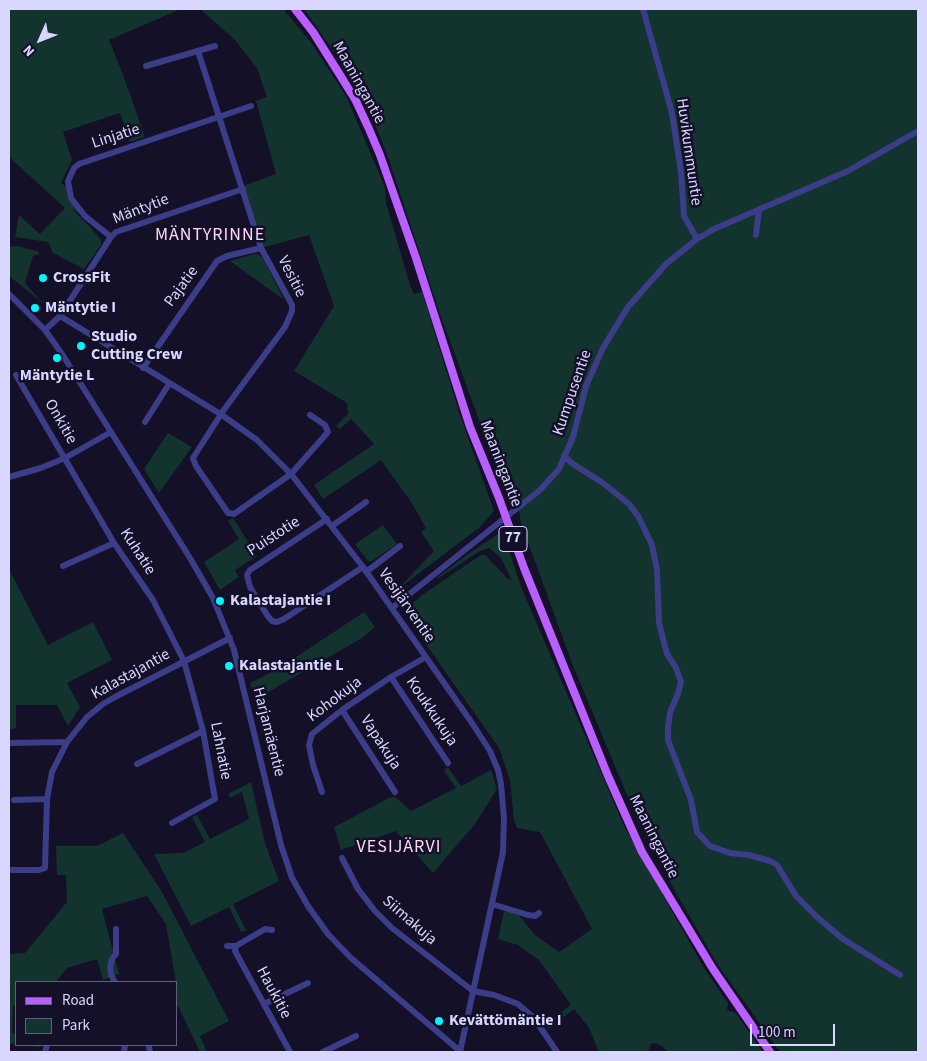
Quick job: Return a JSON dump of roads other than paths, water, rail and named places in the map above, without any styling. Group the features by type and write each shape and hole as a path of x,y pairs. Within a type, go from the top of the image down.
{"main road":[{"name":"Maaningantie","path":"295,9 313,32 356,101 380,155 415,256 470,427 524,568 608,776 642,852 713,969 770,1052"}],"street":[{"name":"Huvikummuntie","path":"643,9 672,113 684,216 697,239"},
{"path":"146,66 215,46"},
{"name":"Vesitie","path":"198,51 261,248 292,305 292,311 284,327 222,415"},
{"name":"Linjatie","path":"111,237 85,216 71,198 68,182 74,168 79,164 252,106"},
{"name":"Kumpusentie","path":"392,608 506,519 540,490 559,469 573,437 586,386 594,366 628,307 666,264 697,239 714,229 848,171 918,131"},
{"name":"Mäntytie","path":"60,316 116,232 243,189"},
{"path":"756,235 759,210"},
{"name":"Pajatie","path":"143,368 218,261 227,256 261,248"},
{"name":"Harjamäentie","path":"9,294 45,330 111,432 208,590 220,613 230,638 281,845 292,878 308,906 328,934 351,958 460,1052"},
{"path":"45,330 60,316"},
{"name":"Vesijärventie","path":"60,316 222,415 257,440 291,474 327,519 392,608 490,752 498,770 501,784 504,818 503,852 460,1052"},
{"name":"Onkitie","path":"16,375 65,458"},
{"path":"145,422 169,384"},
{"path":"222,415 193,458 196,466 228,514 234,514 291,474 328,432 324,425 310,416"},
{"path":"9,477 42,468 65,458 111,432"},
{"path":"564,456 630,504 652,545 656,570 659,624 667,654 676,668 681,682 674,706 670,712 668,740 691,800 697,832 710,846 730,853 755,856 777,865 796,896 817,917 843,939 900,975"},
{"name":"Kuhatie","path":"65,458 114,543 153,600 184,661"},
{"path":"332,526 366,502"},
{"name":"Puistotie","path":"327,519 250,570 247,575 250,587 267,615 272,621 277,622 284,619 364,569"},
{"path":"63,566 114,543"},
{"path":"364,569 400,546"},
{"name":"Kalastajantie","path":"11,870 39,870 45,868 48,799 52,772 66,742 87,717 103,704 230,638"},
{"name":"Kohokuja","path":"322,792 309,745 315,731 391,677 426,657"},
{"name":"Lahnatie","path":"172,823 216,799 203,731 184,661"},
{"name":"Koukkukuja","path":"391,677 448,763"},
{"name":"Vapakuja","path":"342,710 395,792"},
{"path":"137,764 203,731"},
{"path":"9,743 66,742"},
{"path":"14,800 48,799"},
{"name":"Siimakuja","path":"342,858 358,889 375,912 392,928 473,991"},
{"path":"492,904 528,915 535,916 539,913"},
{"path":"114,981 110,967 112,959 116,954 116,929"},
{"path":"227,946 236,946 265,929 272,930"},
{"name":"Haukitie","path":"236,946 236,951 290,1052"},
{"path":"264,1004 308,983"},
{"path":"473,991 494,995 518,1004 534,1018 557,1052"},
{"path":"323,1052 356,1036"}],"place":[{"name":"CrossFit","path":"43,278"},
{"name":"Mäntytie I","path":"35,308"},
{"name":"Studio Cutting Crew","path":"81,346"},
{"name":"Mäntytie L","path":"57,358"},
{"name":"Kalastajantie I","path":"220,601"},
{"name":"Kalastajantie L","path":"229,666"},
{"name":"Kevättömäntie I","path":"439,1021"}],"district":[{"name":"MÄNTYRINNE","path":"210,236"},
{"name":"VESIJÄRVI","path":"399,848"}]}
